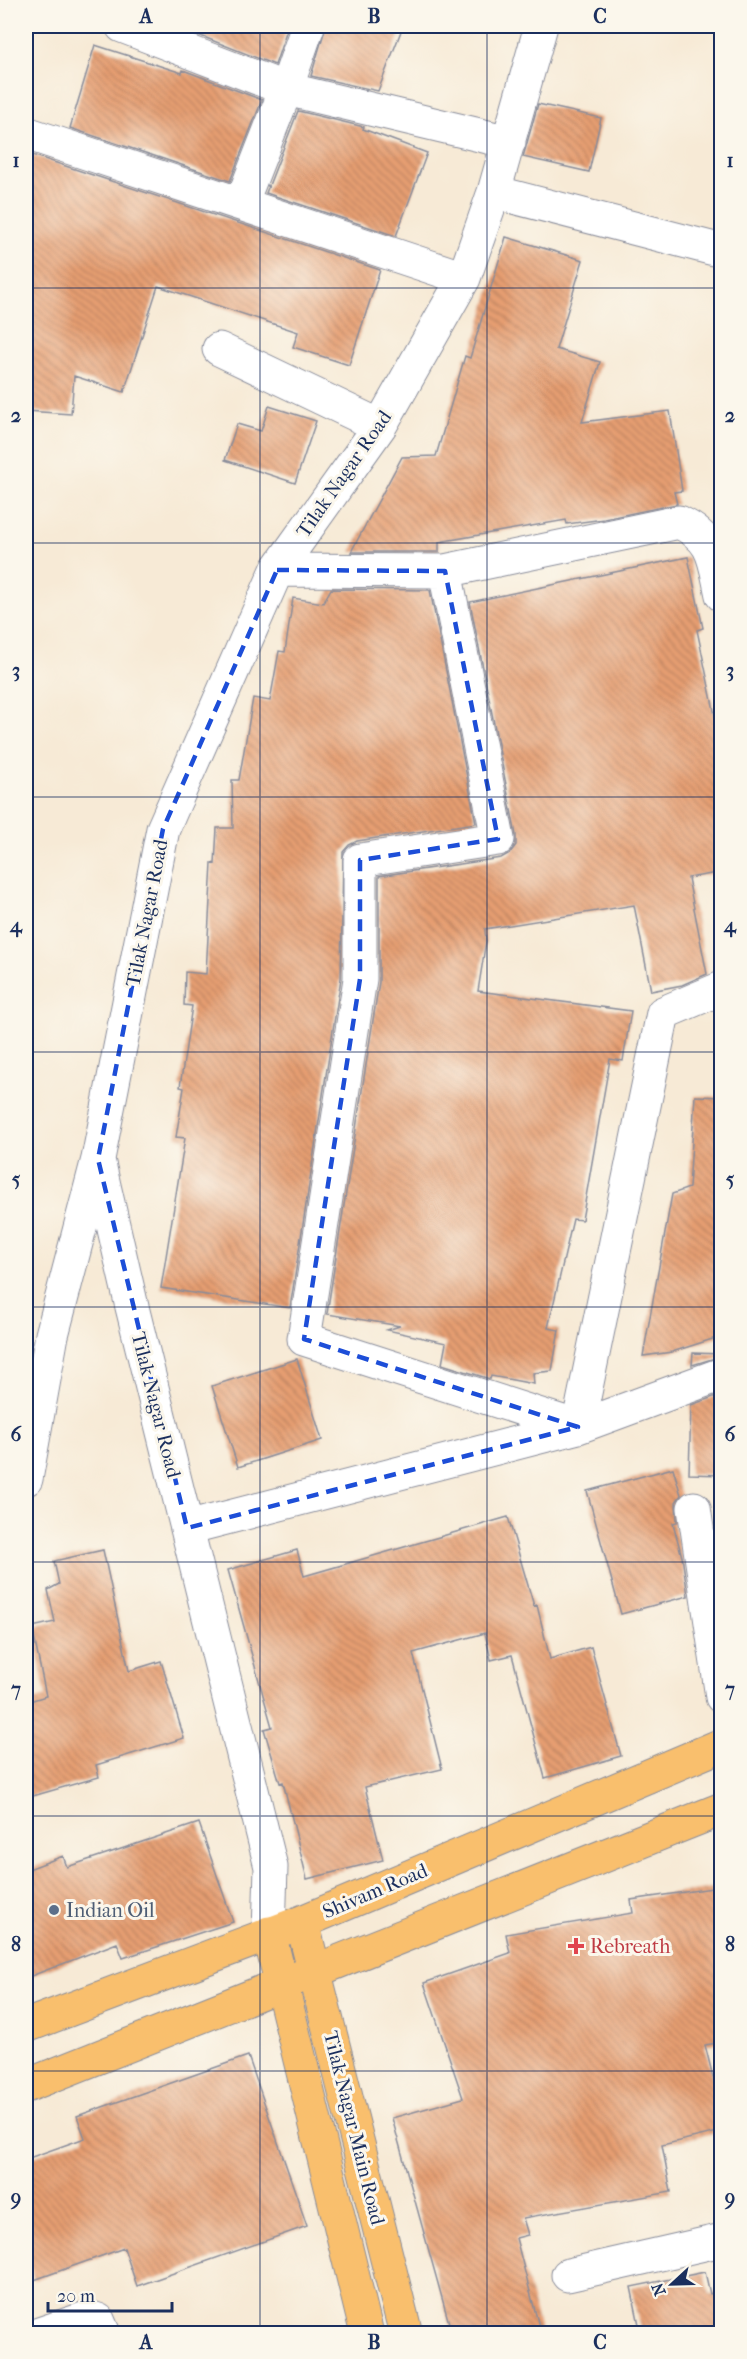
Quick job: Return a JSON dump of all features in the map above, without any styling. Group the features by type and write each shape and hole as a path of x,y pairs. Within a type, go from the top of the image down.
{"main road":[{"name":"Shivam Road","path":"26,2026 302,1922 722,1745"},
{"path":"26,2086 722,1809"},
{"name":"Tilak Nagar Main Road","path":"302,1922 406,2334"},
{"name":"Tilak Nagar Main Road","path":"269,1933 367,2334"}],"street":[{"path":"122,26 286,89 509,142"},
{"path":"241,204 308,26"},
{"name":"Tilak Nagar Road","path":"302,1922 271,1867 98,1159 163,829 277,570 380,426 464,278 494,192 541,26"},
{"path":"26,133 464,278"},
{"path":"494,192 722,251"},
{"path":"219,349 380,426"},
{"path":"277,570 445,571 679,522 698,531 712,550 722,595"},
{"path":"445,571 498,839 360,860 360,979 304,1339 578,1426"},
{"path":"578,1426 663,1013 722,988"},
{"path":"26,1468 52,1335 98,1159"},
{"path":"187,1528 578,1426 722,1374"},
{"path":"694,1508 722,1697"},
{"name":"Tilak Nagar Road","path":"269,1933 271,1867"},
{"path":"568,2275 722,2240"},
{"path":"39,2334 89,2317 98,2320 104,2334"}],"highlighted area":[{"path":"277,570 445,571 498,839 360,860 360,979 304,1339 578,1427 187,1528 98,1159 163,829"}],"building":[{"path":"199,26 288,26 275,65 196,34"},
{"path":"326,26 403,26 378,91 311,76"},
{"path":"95,45 182,73 183,70 262,100 230,181 70,128"},
{"path":"538,104 601,118 589,172 523,157"},
{"path":"298,111 364,127 363,129 427,153 396,236 266,193"},
{"path":"26,153 380,270 349,365 293,347 298,332 158,286 124,392 74,376 71,414 26,411"},
{"path":"506,237 583,260 556,349 600,362 582,422 670,411 682,491 674,492 677,504 604,519 567,524 566,520 439,542 439,552 351,552 402,457 436,456 465,356 470,358"},
{"path":"269,406 316,421 295,483 225,460 237,424 261,431"},
{"path":"688,557 703,628 697,630 716,720 722,719 722,872 688,878 707,974 682,985 651,991 634,905 485,929 486,941 478,991 631,1011 623,1061 610,1059 582,1220 573,1219 548,1328 559,1330 552,1371 533,1373 534,1384 491,1376 490,1379 442,1364 446,1343 387,1330 400,1326 327,1314 379,982 379,876 501,858 510,853 516,845 516,835 470,602"},
{"path":"331,589 430,590 476,823 357,841 343,852 341,978 290,1308 161,1288 185,1138 176,1137 184,1088 180,1087 192,1006 184,1005 185,972 206,974 212,863 215,864 217,828 233,828 232,780 239,780 253,698 270,701 279,651 285,652 293,598 323,603"},
{"path":"695,1096 722,1097 722,1336 672,1352 643,1356 672,1194 689,1188"},
{"path":"693,1353 722,1354 722,1356 692,1365"},
{"path":"297,1359 322,1440 238,1467 212,1386"},
{"path":"722,1394 722,1475 689,1474 691,1405"},
{"path":"673,1468 681,1495 676,1502 677,1522 673,1523 682,1557 688,1596 621,1614 587,1491"},
{"path":"508,1517 534,1606 537,1605 550,1659 591,1647 621,1756 545,1778 512,1655 491,1660 485,1633 413,1653 442,1769 365,1787 383,1860 307,1879 283,1782 280,1783 264,1729 272,1727 228,1570 297,1550 304,1576"},
{"path":"103,1550 129,1671 161,1661 184,1738 96,1765 99,1777 26,1798 26,1702 46,1696 32,1627 55,1622 48,1590 59,1584 54,1561"},
{"path":"199,1823 233,1922 123,1958 117,1943 26,1978 26,1870 63,1856 67,1867"},
{"path":"712,1888 722,1945 722,2042 705,2045 722,2113 722,2131 662,2145 671,2192 523,2218 528,2235 516,2238 541,2334 452,2334 392,2118 463,2098 424,1983 510,1953 506,1934 633,1913 631,1900"},
{"path":"248,2056 307,2226 137,2286 124,2248 34,2280 26,2255 26,2159 85,2138 77,2116"},
{"path":"705,2272 710,2294 722,2292 722,2334 641,2334 631,2287"}],"place":[{"name":"Indian Oil","path":"54,1910"},
{"name":"Rebreath","path":"576,1946"}]}
